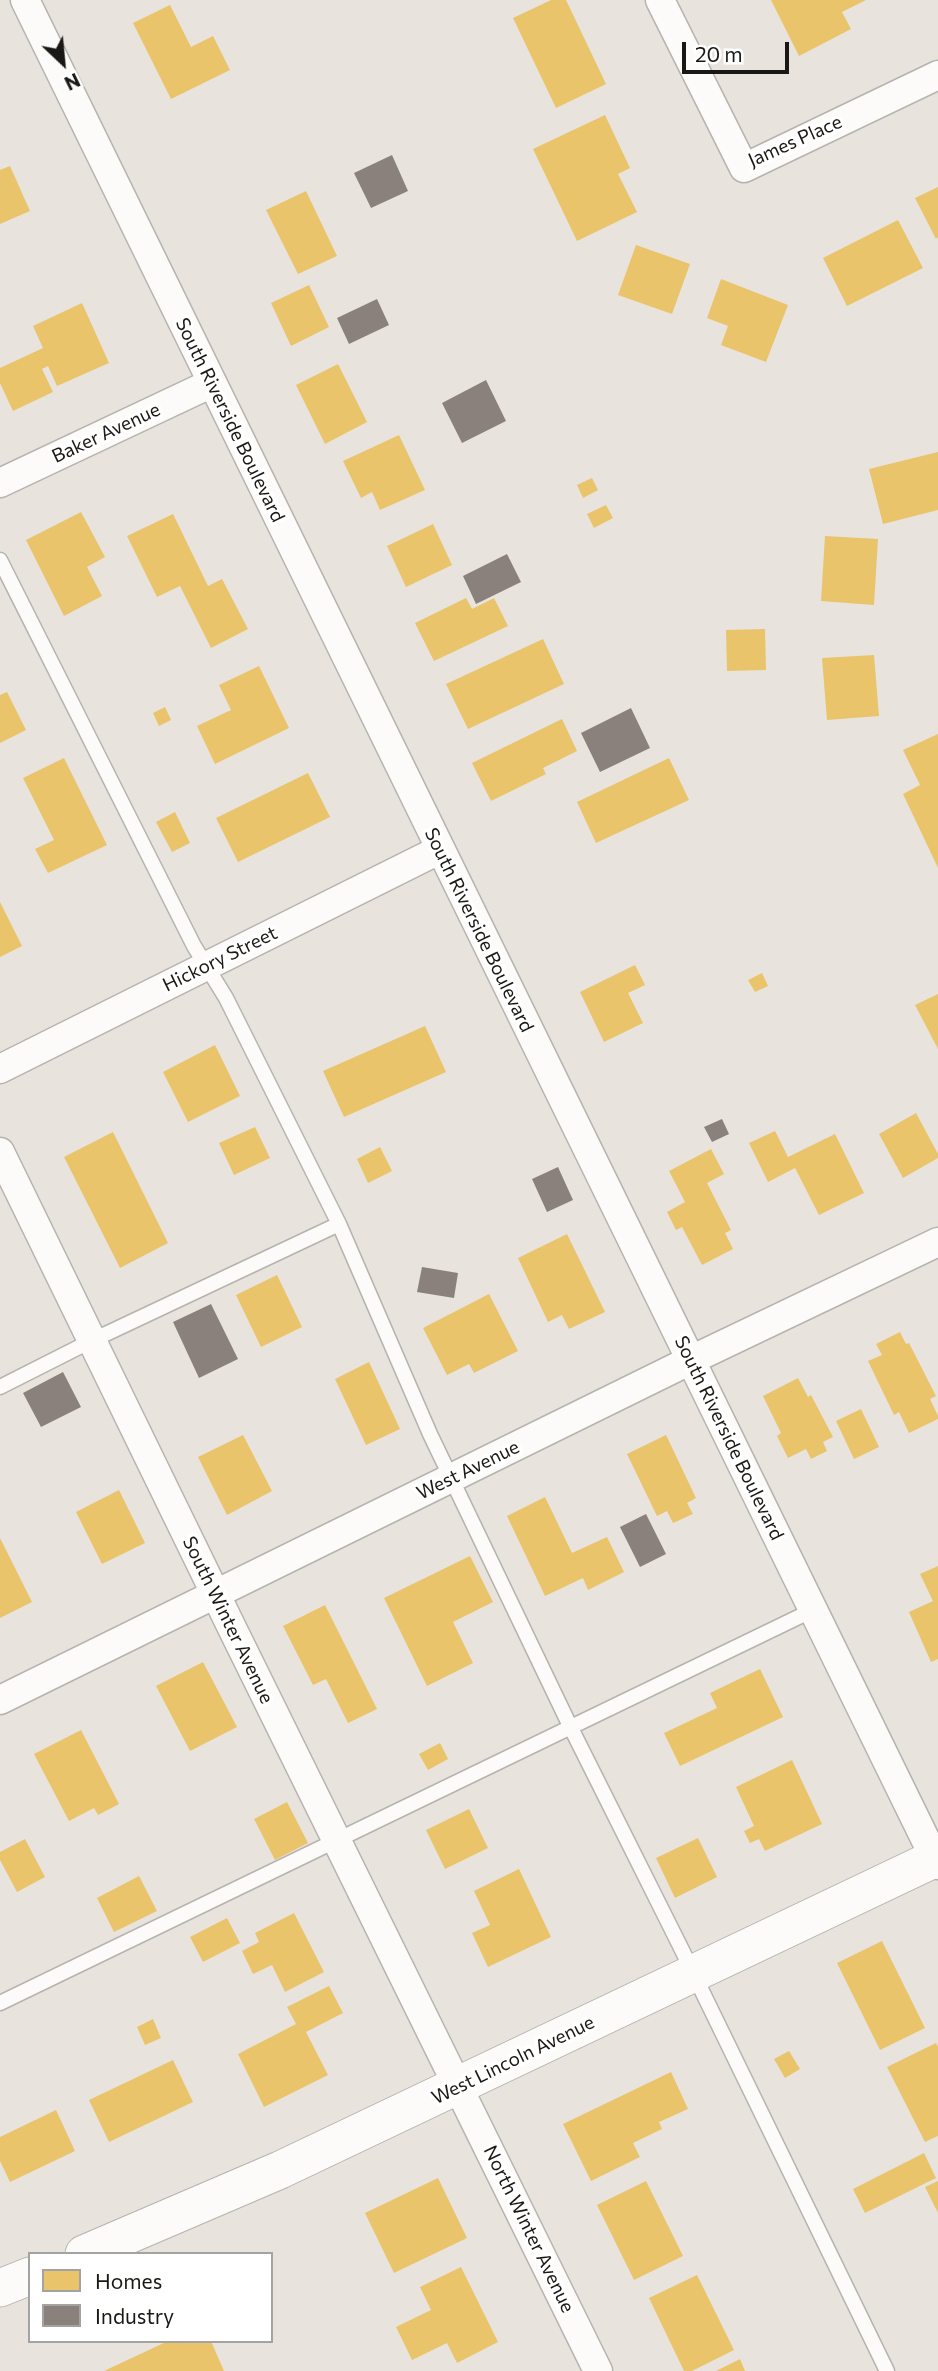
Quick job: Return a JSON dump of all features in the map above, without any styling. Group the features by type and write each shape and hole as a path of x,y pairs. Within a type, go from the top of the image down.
{"street":[{"name":"South Riverside Boulevard","path":"25,0 439,850 937,1860"},
{"name":"James Place","path":"660,0 744,168 938,75"},
{"name":"Baker Avenue","path":"0,483 212,383"},
{"name":"Hickory Street","path":"0,1069 439,850"},
{"name":"South Winter Avenue","path":"0,1152 459,2086"},
{"name":"West Avenue","path":"0,1700 691,1360 938,1242"},
{"name":"West Lincoln Avenue","path":"88,2252 280,2170 937,1860"},
{"name":"North Winter Avenue","path":"459,2086 598,2371"},
{"path":"0,2288 28,2277"}],"lane":[{"path":"0,560 194,946 226,998 338,1224 452,1478 570,1726 887,2371"},
{"path":"0,1387 338,1224"},
{"path":"0,2003 813,1610"}],"building: Homes":[{"path":"551,0 566,0 606,84 556,108 513,18"},
{"path":"771,0 866,0 842,12 851,29 799,56"},
{"path":"170,5 191,47 213,36 230,70 171,99 133,23"},
{"path":"605,115 630,168 618,174 637,212 577,241 533,149"},
{"path":"10,166 30,211 0,224 0,170"},
{"path":"938,187 938,237 936,239 915,198"},
{"path":"306,191 337,256 298,274 266,210"},
{"path":"898,220 923,268 847,306 823,258"},
{"path":"636,245 690,264 672,314 618,295"},
{"path":"721,279 788,305 766,362 721,345 728,326 707,318"},
{"path":"309,285 329,327 291,346 271,303"},
{"path":"82,303 109,363 57,386 48,366 42,369 53,392 13,411 0,383 0,368 43,348 33,326"},
{"path":"338,364 367,422 325,444 296,385"},
{"path":"399,435 425,490 380,510 372,492 361,498 343,461"},
{"path":"938,452 938,510 883,524 869,469"},
{"path":"592,478 598,490 583,498 577,485"},
{"path":"606,505 613,518 594,528 587,514"},
{"path":"81,512 105,557 87,567 102,596 64,616 26,540"},
{"path":"173,514 208,586 222,579 248,629 211,648 180,586 157,597 127,536"},
{"path":"433,524 452,565 406,587 387,546"},
{"path":"825,536 878,539 874,605 821,601"},
{"path":"466,598 472,609 494,598 508,626 434,661 415,623"},
{"path":"765,629 766,670 727,671 726,630"},
{"path":"543,639 564,684 468,729 446,684"},
{"path":"874,655 879,716 827,720 822,658"},
{"path":"259,666 289,728 215,764 197,726 231,710 219,685"},
{"path":"7,692 26,730 0,743 0,695"},
{"path":"165,707 171,720 159,726 153,713"},
{"path":"562,719 577,751 543,768 546,774 491,801 472,763"},
{"path":"938,734 938,868 903,794 920,785 903,750"},
{"path":"64,758 107,845 48,873 35,849 54,840 23,778"},
{"path":"669,758 689,800 596,843 577,802"},
{"path":"308,773 330,817 238,862 216,818"},
{"path":"175,812 190,843 172,852 156,822"},
{"path":"0,902 22,946 0,957"},
{"path":"635,965 645,985 628,993 643,1023 604,1042 580,992"},
{"path":"762,973 768,986 755,992 748,980"},
{"path":"938,994 938,1049 915,1005"},
{"path":"425,1026 446,1072 344,1117 323,1071"},
{"path":"215,1045 240,1096 188,1122 163,1072"},
{"path":"916,1113 938,1158 903,1178 879,1134"},
{"path":"255,1127 270,1158 234,1175 219,1143"},
{"path":"775,1131 788,1157 835,1134 864,1193 819,1215 795,1168 768,1182 749,1143"},
{"path":"113,1132 168,1243 120,1268 64,1157"},
{"path":"380,1147 392,1171 368,1183 357,1159"},
{"path":"711,1149 724,1174 707,1183 731,1230 725,1233 733,1249 702,1265 682,1227 676,1230 667,1212 685,1202 669,1171"},
{"path":"567,1234 605,1312 569,1329 562,1315 548,1322 518,1258"},
{"path":"277,1275 302,1327 261,1347 236,1295"},
{"path":"489,1294 518,1351 474,1373 469,1364 447,1375 423,1328"},
{"path":"900,1332 906,1344 909,1343 936,1396 930,1399 938,1416 938,1419 909,1433 899,1412 894,1415 868,1361 882,1355 876,1344"},
{"path":"369,1362 400,1429 366,1445 335,1379"},
{"path":"798,1378 808,1397 811,1395 833,1437 823,1442 827,1451 811,1459 806,1449 788,1458 777,1436 781,1433 763,1396"},
{"path":"861,1409 879,1447 854,1459 836,1421"},
{"path":"243,1435 272,1491 227,1515 198,1457"},
{"path":"666,1435 696,1498 687,1503 693,1514 673,1523 667,1511 657,1516 627,1454"},
{"path":"119,1490 145,1543 102,1564 76,1512"},
{"path":"545,1497 572,1553 607,1537 624,1572 588,1590 583,1578 545,1596 507,1516"},
{"path":"0,1538 32,1602 0,1618"},
{"path":"470,1556 493,1602 453,1622 473,1663 427,1686 384,1598"},
{"path":"938,1566 938,1659 931,1662 909,1612 933,1601 920,1574"},
{"path":"325,1605 377,1709 348,1723 326,1679 313,1685 283,1626"},
{"path":"203,1662 237,1727 190,1751 156,1686"},
{"path":"760,1669 783,1717 680,1766 664,1733 717,1708 710,1693"},
{"path":"81,1730 119,1804 98,1815 94,1808 69,1821 34,1754"},
{"path":"440,1743 448,1759 428,1770 419,1754"},
{"path":"792,1760 822,1824 765,1851 759,1839 750,1843 744,1831 754,1826 736,1787"},
{"path":"287,1802 308,1843 275,1860 254,1819"},
{"path":"469,1809 488,1848 445,1869 426,1830"},
{"path":"698,1838 717,1877 675,1898 656,1858"},
{"path":"25,1839 45,1877 17,1892 0,1860 0,1852"},
{"path":"519,1869 551,1937 488,1967 472,1933 490,1925 474,1891"},
{"path":"139,1876 157,1911 114,1932 97,1898"},
{"path":"294,1913 324,1972 285,1992 272,1965 253,1974 242,1951 259,1942 255,1933"},
{"path":"227,1918 240,1943 203,1962 190,1937"},
{"path":"882,1941 925,2028 880,2050 837,1963"},
{"path":"329,1986 343,2013 306,2032 328,2075 264,2107 238,2054 296,2024 287,2007"},
{"path":"153,2019 161,2038 145,2045 137,2027"},
{"path":"936,2043 938,2136 925,2142 887,2067"},
{"path":"789,2051 800,2069 785,2078 774,2059"},
{"path":"173,2060 193,2102 109,2142 89,2100"},
{"path":"671,2072 688,2109 659,2122 662,2129 633,2143 640,2157 591,2181 563,2124"},
{"path":"56,2110 75,2151 10,2182 0,2161 0,2137"},
{"path":"924,2153 936,2178 865,2213 853,2189"},
{"path":"438,2178 467,2238 394,2273 365,2213"},
{"path":"646,2181 683,2256 634,2280 597,2205"},
{"path":"938,2181 938,2213 925,2187"},
{"path":"461,2267 498,2342 457,2363 447,2343 412,2360 396,2327 431,2310 420,2287"},
{"path":"697,2275 734,2350 692,2371 684,2371 649,2298"},
{"path":"164,2343 212,2343 224,2371 104,2371"},
{"path":"740,2359 745,2371 716,2371"}],"building: Industry":[{"path":"392,155 408,191 371,208 354,173"},
{"path":"377,299 389,325 349,344 337,318"},
{"path":"486,380 506,421 462,443 442,403"},
{"path":"507,554 521,582 476,604 463,576"},
{"path":"631,708 650,748 600,772 581,733"},
{"path":"722,1119 729,1134 712,1142 704,1127"},
{"path":"558,1167 573,1200 547,1212 532,1179"},
{"path":"422,1267 458,1273 454,1298 417,1292"},
{"path":"211,1304 238,1359 199,1378 173,1322"},
{"path":"63,1372 81,1407 41,1427 23,1393"},
{"path":"646,1514 666,1554 640,1567 620,1527"}]}
